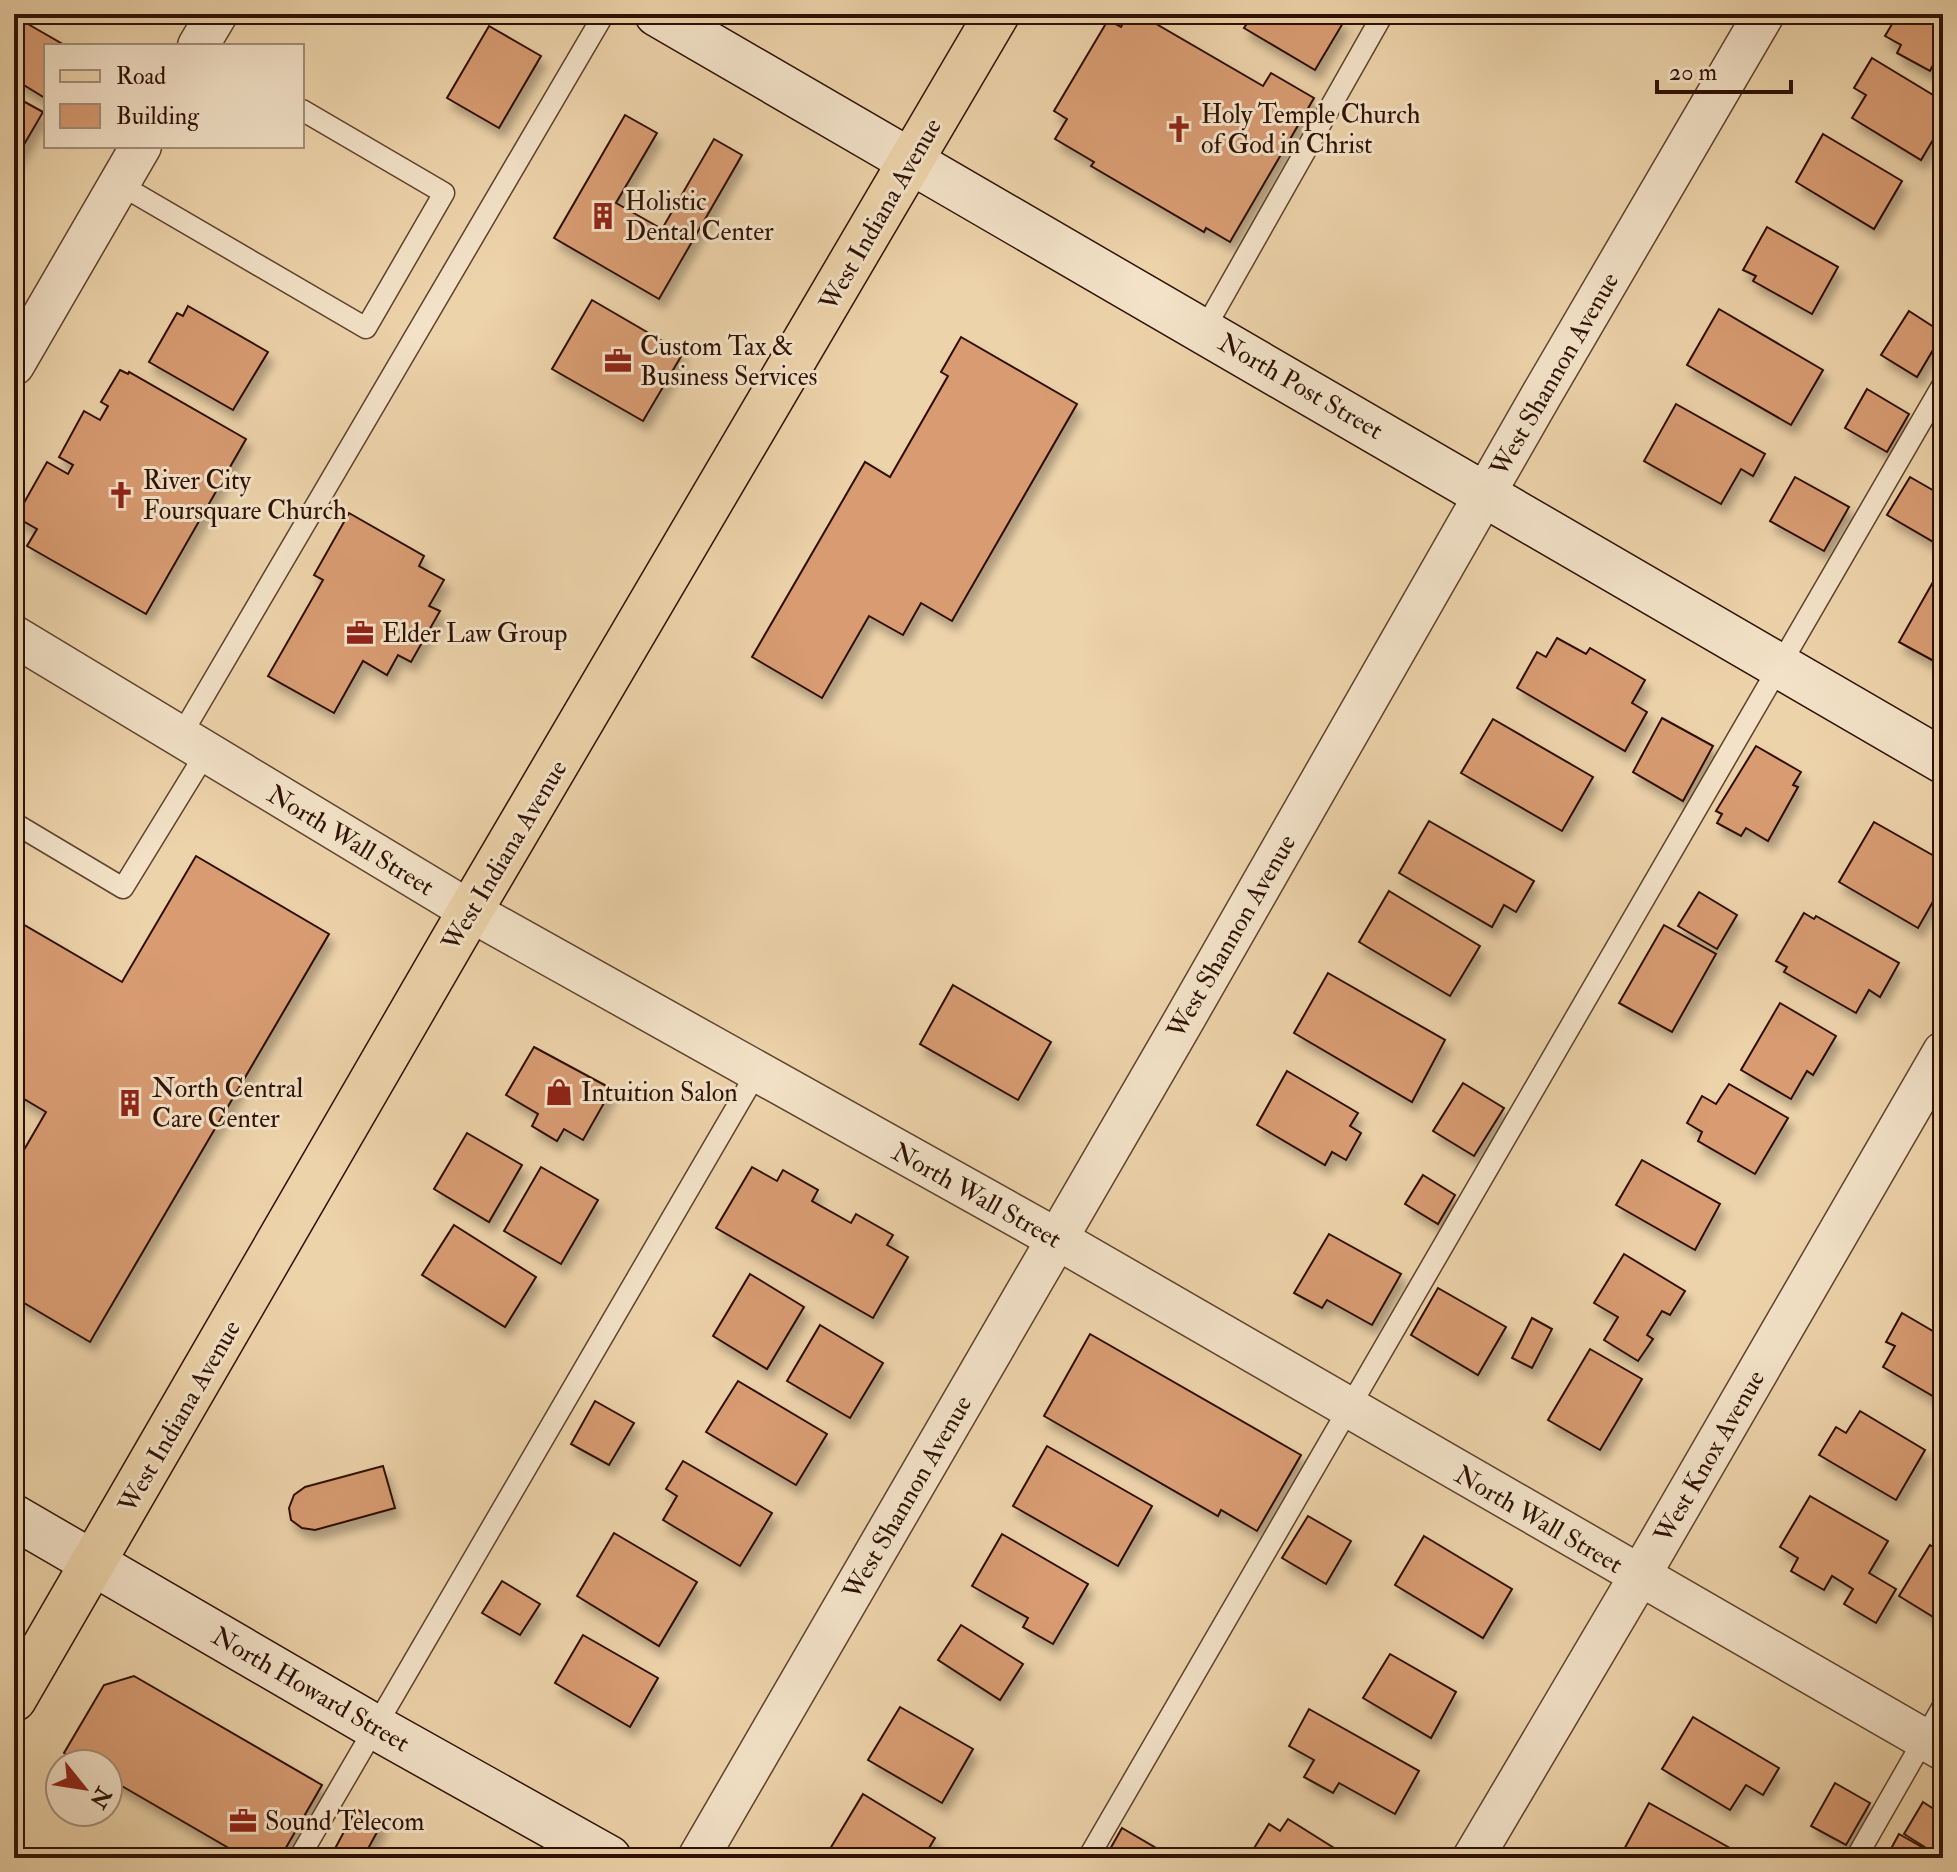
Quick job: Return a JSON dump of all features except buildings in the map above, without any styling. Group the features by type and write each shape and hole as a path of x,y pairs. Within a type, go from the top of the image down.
{"main road":[{"name":"West Indiana Avenue","path":"14,1699 470,911 997,14"}],"street":[{"path":"199,44 217,14"},
{"name":"North Post Street","path":"657,14 1943,761"},
{"name":"West Shannon Avenue","path":"698,1858 1764,14"},
{"path":"14,365 140,148"},
{"name":"North Wall Street","path":"14,636 470,911 1057,1239 1639,1577 1937,1732"},
{"name":"West Knox Avenue","path":"1473,1858 1943,1052"},
{"name":"North Howard Street","path":"14,1517 375,1727 609,1858"}],"lane":[{"path":"14,823 123,888 193,744 604,14"},
{"path":"1204,330 1383,14"},
{"path":"119,184 366,328 444,193 304,111"},
{"path":"1088,1858 1943,384"},
{"path":"299,1858 757,1072"},
{"path":"1856,1858 1937,1732"}],"place":[{"name":"Holy Temple Church of God in Christ","path":"1179,129"},
{"name":"Holistic Dental Center","path":"603,216"},
{"name":"Custom Tax & Business Services","path":"618,361"},
{"name":"River City Foursquare Church","path":"121,495"},
{"name":"Elder Law Group","path":"360,633"},
{"name":"Intuition Salon","path":"559,1092"},
{"name":"North Central Care Center","path":"130,1103"},
{"name":"Sound Telecom","path":"243,1821"}]}
